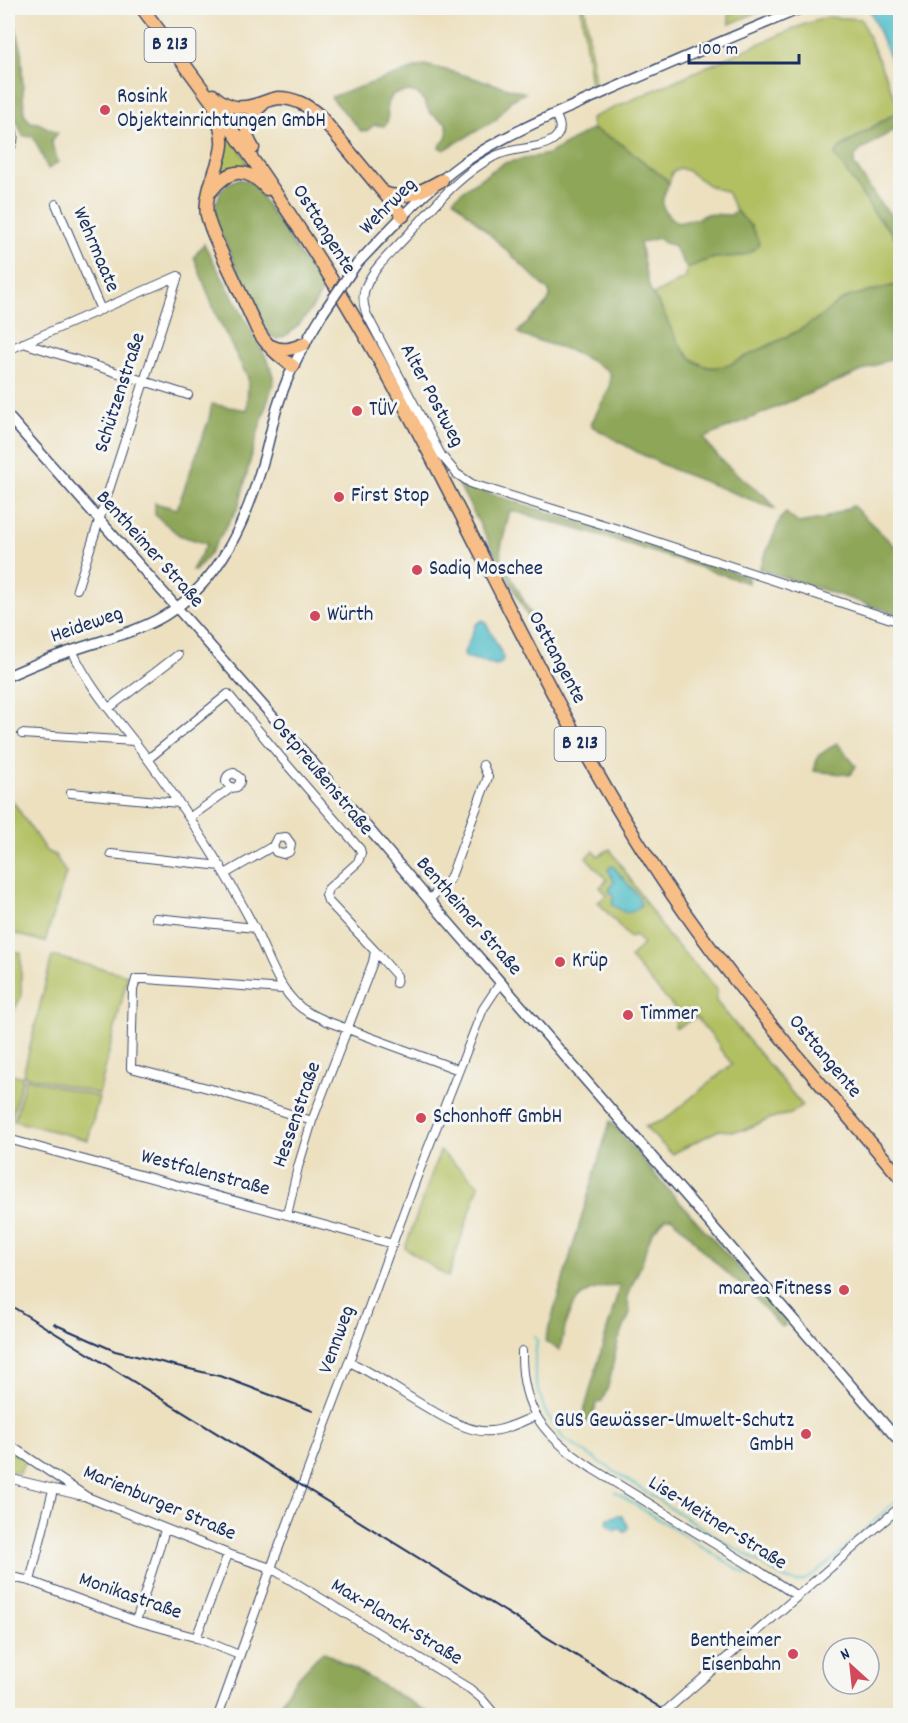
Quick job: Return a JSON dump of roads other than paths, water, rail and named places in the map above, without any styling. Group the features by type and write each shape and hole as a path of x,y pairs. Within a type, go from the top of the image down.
{"main road":[{"name":"Osttangente","path":"142,8 198,82 272,187 360,328 441,476 484,564 574,733 615,806 652,865 749,999 900,1178"},
{"path":"198,82 230,107 237,108 265,102"},
{"path":"198,82 218,120 222,141 221,156 208,195 206,208 209,223 264,342 293,366"},
{"path":"272,187 260,158 249,143 246,134 251,116 265,102 270,99 291,99 320,116 403,216"},
{"path":"208,195 226,176 246,173 260,180 288,212"},
{"path":"384,193 392,196 410,195 425,190 442,180"},
{"path":"264,342 278,349 288,350 304,344"}],"street":[{"name":"Wehrweg","path":"177,608 209,577 238,531 249,507 279,402 304,344 355,266 403,216 442,180 487,148 555,114 802,8"},
{"name":"Alter Postweg","path":"555,114 560,124 556,138 542,145 515,149 494,156 468,173 452,186 381,264 366,285 364,302 367,315 441,455 457,474 472,484 624,531 900,622"},
{"path":"8,116 14,137 12,147 8,151"},
{"name":"Wehrmaate","path":"56,204 101,310"},
{"name":"Wehrmaate","path":"8,350 178,276"},
{"name":"Schützenstraße","path":"77,589 178,276"},
{"path":"23,343 188,395"},
{"name":"Bentheimer Straße","path":"8,416 303,751 429,900 900,1442"},
{"name":"Heideweg","path":"8,676 72,650 123,634 177,608"},
{"path":"72,650 87,679 148,759 221,866 255,928 284,989 309,1013 459,1070"},
{"path":"109,708 178,655"},
{"name":"Ostpreußenstraße","path":"148,759 228,694 360,849 358,862 328,889 326,895 328,901 375,951"},
{"path":"22,734 134,741"},
{"path":"429,900 450,879 488,777 483,765"},
{"path":"189,818 231,788"},
{"path":"70,793 178,803"},
{"path":"225,874 273,846"},
{"path":"111,854 221,866"},
{"path":"156,918 255,928"},
{"path":"375,951 397,976 396,983"},
{"path":"348,1028 375,951"},
{"path":"284,989 136,979 133,990 130,1068 215,1090 312,1121"},
{"name":"Vennweg","path":"218,1716 271,1568 459,1070 483,1009 501,982"},
{"name":"Hessenstraße","path":"287,1215 312,1121 348,1028"},
{"name":"Westfalenstraße","path":"8,1140 393,1244"},
{"name":"Lise-Meitner-Straße","path":"522,1351 522,1371 535,1416 558,1443 571,1454 797,1596"},
{"path":"350,1362 471,1430 491,1431 515,1425 535,1416"},
{"name":"Marienburger Straße","path":"8,1444 87,1497 165,1530 271,1568"},
{"path":"8,1478 87,1497"},
{"path":"30,1581 53,1490"},
{"path":"660,1716 900,1507"},
{"path":"136,1621 165,1530"},
{"path":"196,1638 228,1554"},
{"name":"Max-Planck-Straße","path":"271,1568 470,1689 496,1716"},
{"name":"Monikastraße","path":"8,1576 30,1581 136,1621 196,1638 239,1655"}],"water":[{"path":"869,8 892,8 900,28 900,83"},
{"path":"483,620 503,656 500,664 465,657 464,653 476,624"},
{"path":"612,866 638,896 641,905 629,913 612,904 614,897 609,890 614,882 608,869"},
{"path":"621,1515 628,1525 628,1529 624,1532 620,1528 615,1530 607,1522 608,1518"}],"waterway":[{"path":"535,1337 537,1341 535,1379 545,1411 563,1438 675,1511 786,1579 797,1582 807,1579 831,1561 900,1497"},
{"path":"615,1492 749,1576"}],"railway":[{"path":"8,1304 674,1716"},
{"path":"54,1324 115,1351 223,1377 313,1411"}],"place":[{"name":"Rosink Objekteinrichtungen GmbH","path":"105,110"},
{"name":"TÜV","path":"357,411"},
{"name":"First Stop","path":"339,497"},
{"name":"Sadiq Moschee","path":"417,570"},
{"name":"Würth","path":"315,616"},
{"name":"Krüp","path":"560,962"},
{"name":"Timmer","path":"628,1015"},
{"name":"Schonhoff GmbH","path":"421,1118"},
{"name":"marea Fitness","path":"844,1290"},
{"name":"GUS Gewässer-Umwelt-Schutz GmbH","path":"806,1434"},
{"name":"Bentheimer Eisenbahn","path":"793,1654"}]}
